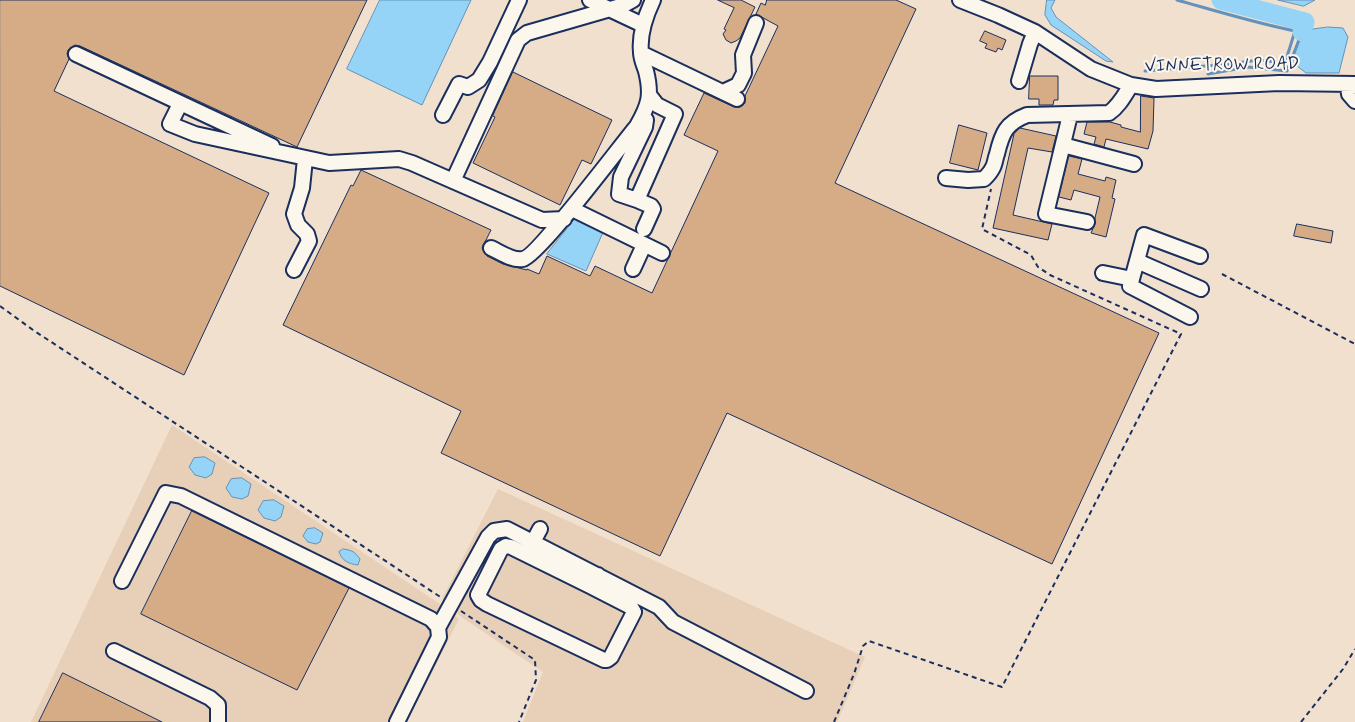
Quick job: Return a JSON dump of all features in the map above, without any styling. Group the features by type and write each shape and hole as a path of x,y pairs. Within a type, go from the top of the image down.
{"street":[{"path":"443,115 459,84 468,87 479,80 490,62 519,0"},
{"path":"590,0 643,25"},
{"path":"453,181 518,40 527,32 624,5 633,0"},
{"path":"491,248 515,259 524,259 533,253 568,214 637,126 646,110 650,96 649,83 641,53 641,31 653,0"},
{"name":"VINNETROW ROAD","path":"960,0 1035,32 1091,69 1131,85 1156,89 1279,84 1351,84"},
{"path":"723,92 738,85 744,73 743,54 756,23"},
{"path":"1019,81 1035,32"},
{"path":"641,53 737,99"},
{"path":"76,54 180,104 301,158"},
{"path":"1351,84 1348,94 1355,101"},
{"path":"946,178 984,179 993,169 1004,132 1009,124 1015,120 1027,115 1109,113 1122,100 1131,85"},
{"path":"637,200 675,114 657,105 650,96"},
{"path":"180,104 170,124 195,134 329,163 399,159 542,220 568,214 662,253"},
{"path":"644,229 653,209 651,206 619,194 621,177 646,127 646,110"},
{"path":"1070,115 1046,214 1087,222"},
{"path":"1062,145 1134,164"},
{"path":"294,270 309,241 307,234 298,225 294,214 302,188 301,158"},
{"path":"1190,317 1130,286 1144,235 1200,256"},
{"path":"633,269 644,245"},
{"path":"1137,261 1201,289"},
{"path":"1102,273 1132,279"},
{"path":"122,581 166,494 181,496 431,619 438,628"},
{"path":"397,722 438,637 438,628 488,537 498,530 507,529 533,542 550,558"},
{"path":"533,542 540,529"},
{"path":"595,581 630,606 634,612 616,648 607,660 487,604 479,598 479,591 501,549 504,547 511,547 550,558 595,581 659,607 673,622 806,691"},
{"path":"114,651 210,698 218,705 218,722"}],"path":[{"path":"834,722 854,674 863,646 869,641 1002,687 1181,334 1050,275 1038,267 1031,255 982,229 993,180"},
{"path":"1222,274 1355,344"},
{"path":"0,306 33,330 535,660 536,680 518,722"},
{"path":"1301,722 1343,669 1355,649"}],"shaded area":[{"path":"172,425 437,602 459,619 407,722 31,722"},
{"path":"498,489 865,657 837,722 523,722 543,672 460,616 442,599"}],"water":[{"path":"380,0 471,0 422,105 347,69"},
{"path":"1047,0 1055,0 1051,8 1056,17 1113,62 1106,61 1051,25 1045,15"},
{"path":"1278,0 1315,0 1304,6"},
{"path":"1328,27 1343,28 1348,37 1339,73 1306,73 1292,62 1302,32"},
{"path":"576,218 604,230 586,271 547,254"},
{"path":"205,457 215,463 212,474 206,478 195,475 189,467 194,458"},
{"path":"242,478 251,484 248,496 242,499 232,497 226,488 231,479"},
{"path":"274,500 284,506 281,517 275,521 264,518 258,510 263,501"},
{"path":"315,528 323,533 320,542 316,544 308,542 303,536 307,529"},
{"path":"343,549 351,551 360,559 358,565 349,563 342,558 339,552"}],"building":[{"path":"0,0 367,0 297,147 80,46 75,45 68,50 69,59 54,91 269,193 184,375 0,286"},
{"path":"718,0 741,0 755,7 740,38 731,43 726,40 723,34 734,8"},
{"path":"767,0 896,0 916,9 835,183 1159,333 1052,564 727,413 660,556 441,453 461,411 283,325 351,185 353,186 361,170 491,230 482,248 487,256 503,264 527,269 539,274 547,256 590,276 595,266 652,293 718,151 684,135 704,93 734,107 740,107 745,103 745,96 778,26 756,14 761,3 765,5"},
{"path":"985,31 1006,40 1002,50 998,48 996,52 985,48 987,44 980,41"},
{"path":"513,72 612,120 591,164 582,160 560,205 473,163 495,117 493,116"},
{"path":"1030,76 1058,76 1058,100 1054,100 1053,105 1039,105 1039,99 1029,99"},
{"path":"1141,96 1154,98 1153,131 1148,149 1106,139 1104,147 1094,144 1096,137 1084,134 1087,122 1110,122 1140,132"},
{"path":"959,125 987,133 978,170 950,163"},
{"path":"1020,128 1056,136 1052,152 1028,148 1013,215 1052,224 1048,240 993,228 1014,134"},
{"path":"1069,156 1082,159 1078,174 1105,181 1106,177 1116,180 1112,198 1115,199 1106,237 1091,233 1095,224 1100,197 1074,190 1071,200 1059,197"},
{"path":"1297,224 1333,231 1331,243 1294,236"},
{"path":"192,511 349,588 297,690 141,614"},
{"path":"63,673 162,722 39,722"}],"waterway":[{"path":"1145,71 1259,60 1285,63 1295,31 1250,21 1177,0"},
{"path":"1221,0 1305,22 1302,32"},
{"path":"1208,74 1248,67 1287,71 1302,32"}]}
